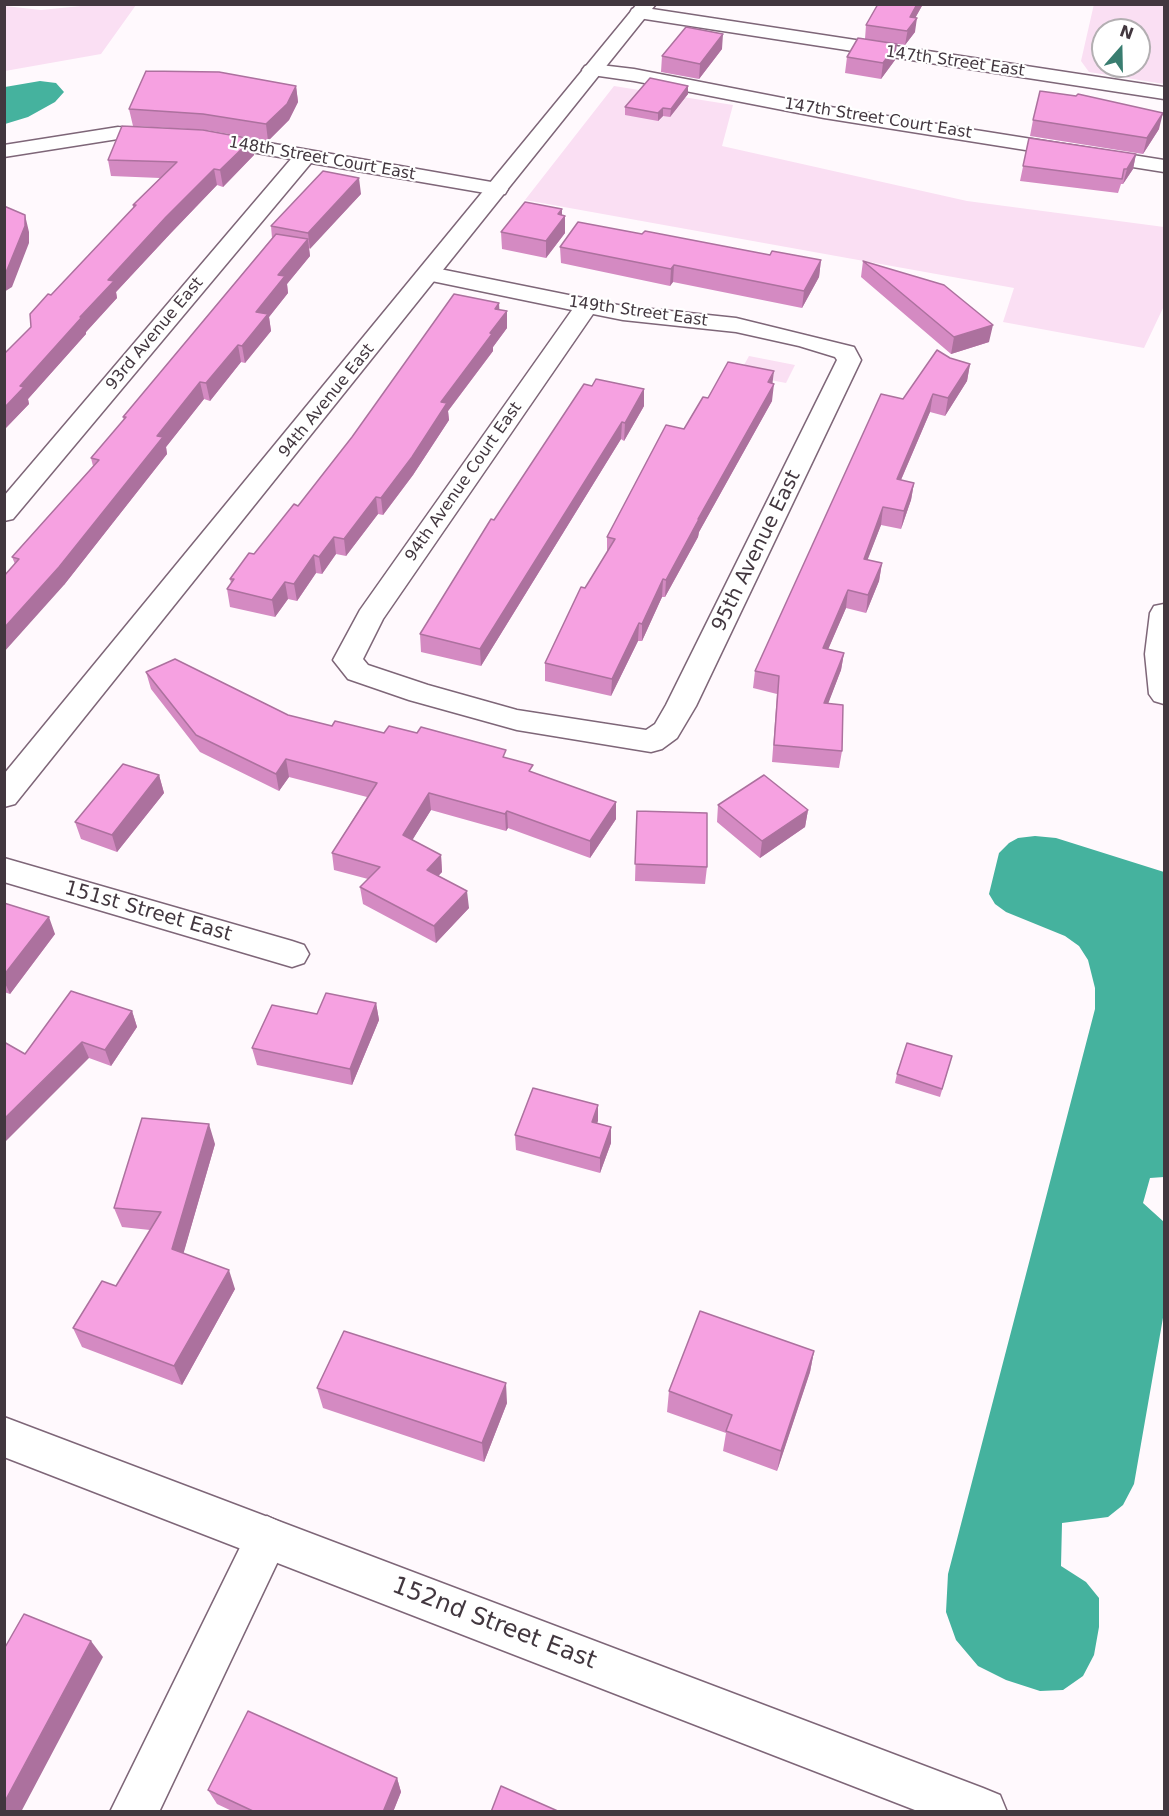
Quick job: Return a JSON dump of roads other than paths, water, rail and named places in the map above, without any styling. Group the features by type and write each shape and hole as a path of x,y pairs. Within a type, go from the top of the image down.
{"street":[{"name":"94th Avenue East","path":"4,796 643,9"},
{"name":"147th Street East","path":"643,9 1164,93"},
{"name":"147th Street Court East","path":"592,70 634,75 824,112 1164,166"},
{"name":"148th Street Court East","path":"4,151 118,134 206,138 497,189"},
{"name":"93rd Avenue East","path":"4,513 306,155"},
{"name":"149th Street East","path":"430,274 586,307 650,317 736,325 845,352"},
{"name":"94th Avenue Court East","path":"586,307 370,617 348,660 358,672 368,676 419,693 517,720 651,741"},
{"name":"95th Avenue East","path":"651,741 666,731 681,706 840,381 849,360 845,352"},
{"path":"1164,613 1159,654 1164,694"},
{"name":"151st Street East","path":"4,870 292,954"},
{"name":"152nd Street East","path":"4,1437 983,1812"},
{"path":"134,1812 267,1538"}]}
